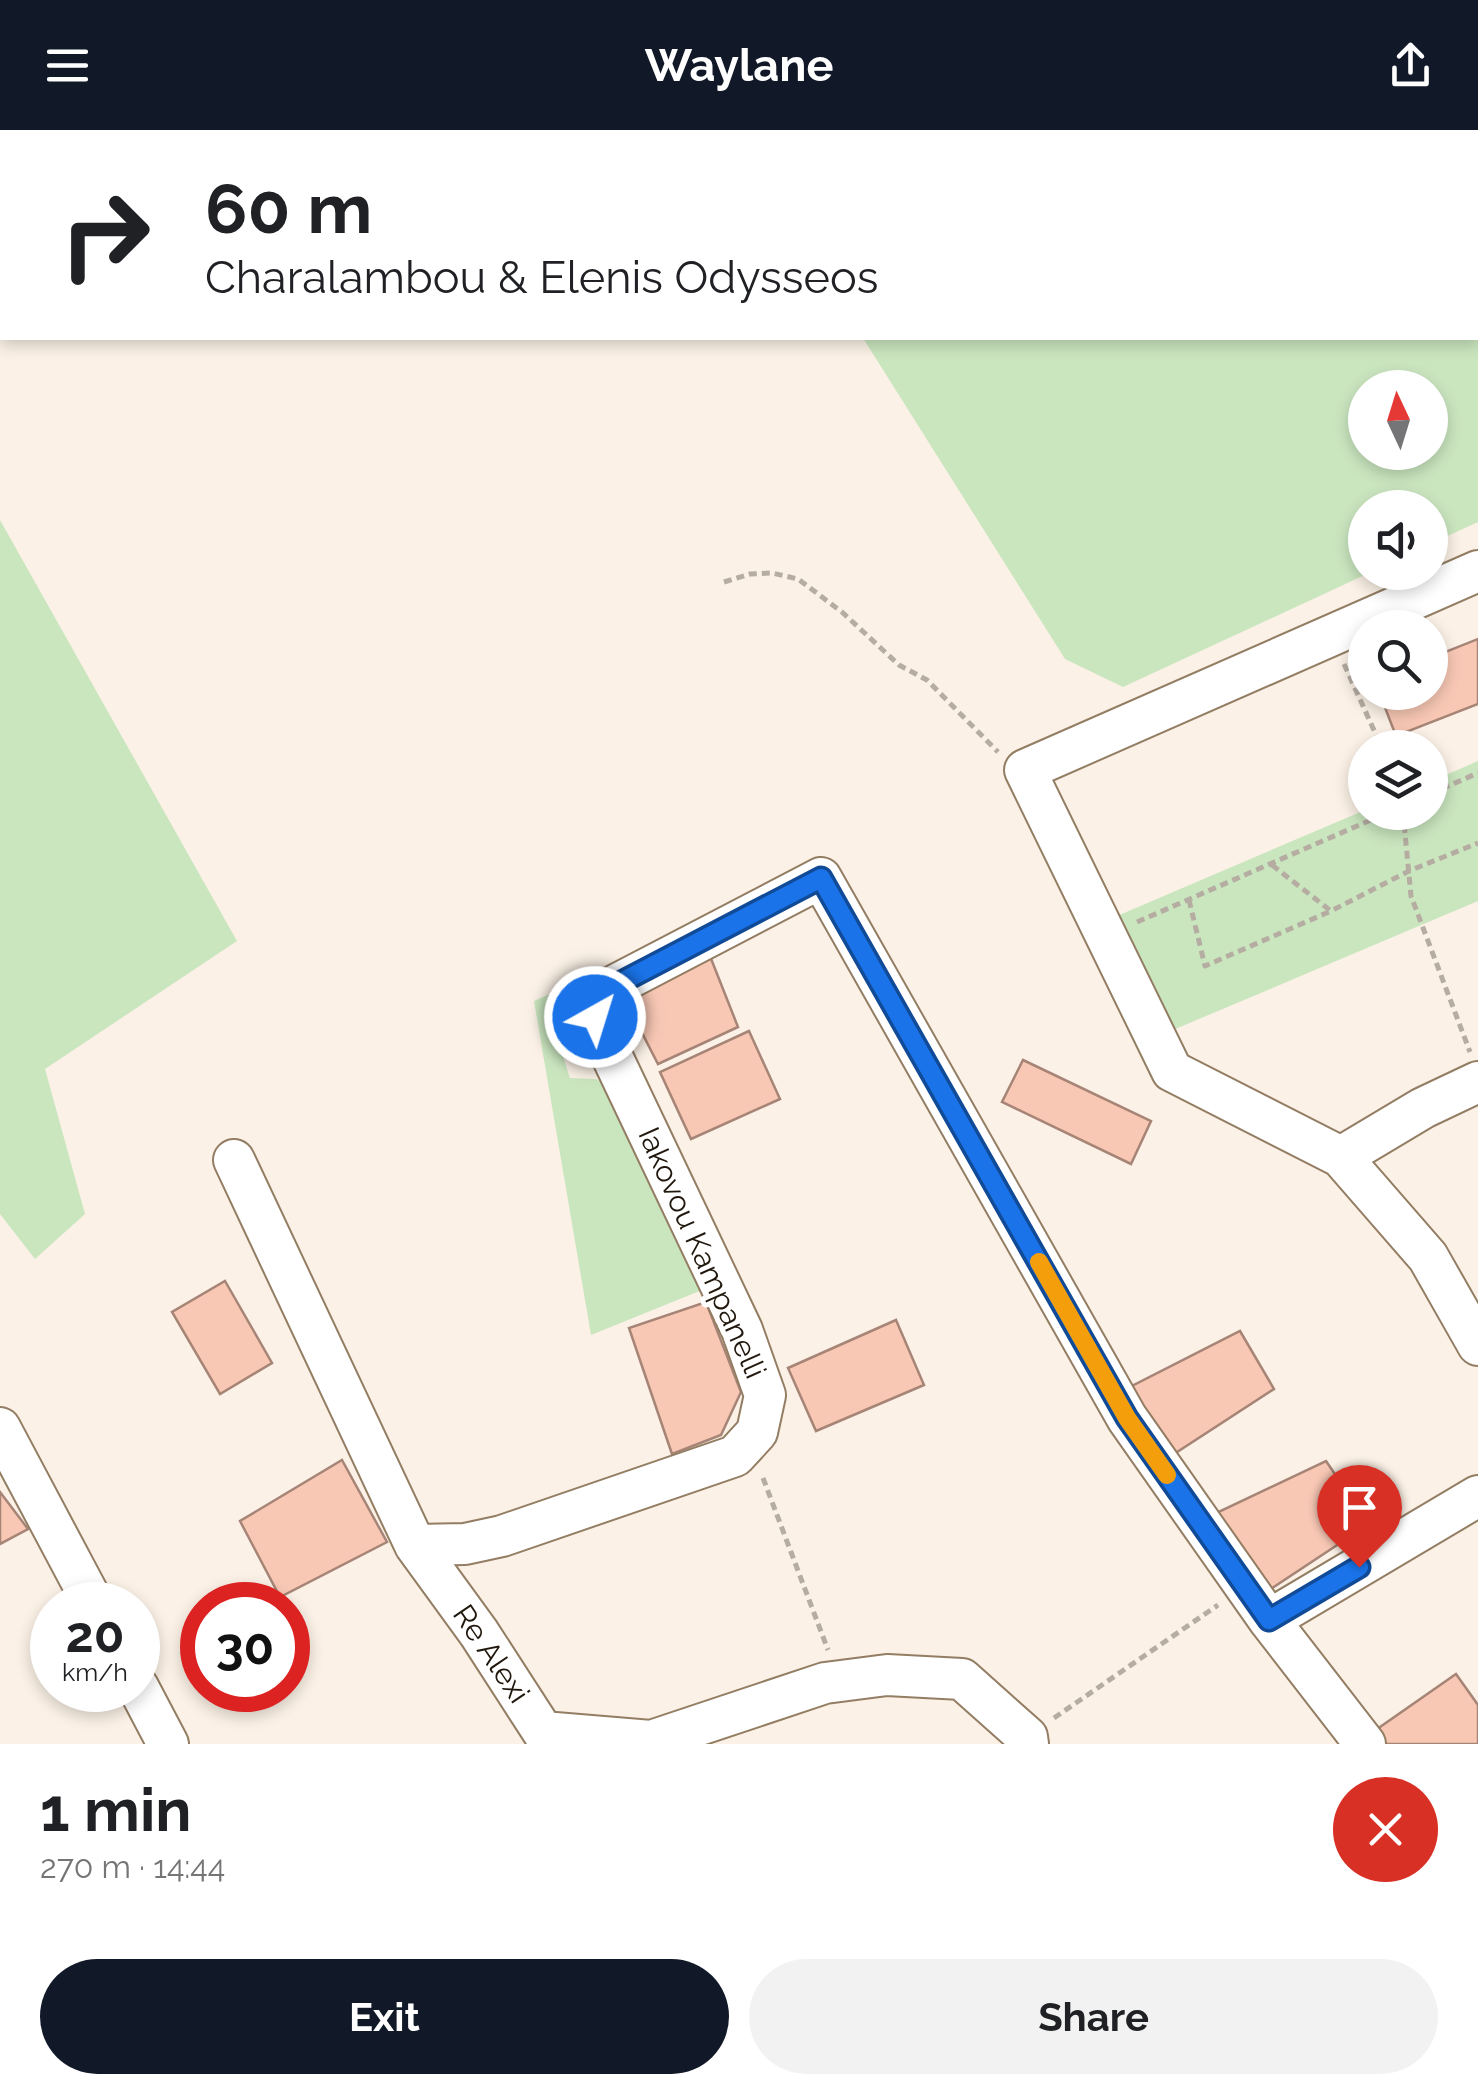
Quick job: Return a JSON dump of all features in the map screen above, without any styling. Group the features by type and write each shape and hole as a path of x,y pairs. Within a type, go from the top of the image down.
{"street":[{"path":"1478,570 1025,770 1172,1071 1341,1157 1428,1258 1478,1345"},
{"name":"Iakovou Kampanelli","path":"749,1440 757,1432 765,1395 742,1330 595,1017 598,1001 610,988 821,878 1127,1418 1245,1586"},
{"path":"1341,1157 1423,1108 1475,1069"},
{"name":"Re Alexi","path":"234,1160 416,1545 479,1633 542,1732 650,1741 839,1681 887,1675 962,1679 1027,1740"},
{"path":"0,1428 82,1582"},
{"path":"416,1545 464,1544 502,1536 735,1456 749,1440"},
{"path":"1269,1620 1478,1496"},
{"path":"1245,1586 1364,1744"},
{"path":"151,1712 168,1744"}],"path":[{"path":"724,582 750,574 772,573 798,579 842,612 898,665 928,680 992,748 1025,770"},
{"path":"1330,634 1374,730"},
{"path":"1448,786 1478,773"},
{"path":"1107,935 1348,830"},
{"path":"1405,830 1411,896 1475,1069"},
{"path":"1189,900 1205,966 1478,842"},
{"path":"1271,864 1331,910"},
{"path":"749,1440 839,1681"},
{"path":"1027,1740 1245,1586"}],"green space":[{"path":"864,340 1478,340 1478,522 1448,536 1448,490 1348,490 1348,583 1123,687 1065,659"},
{"path":"0,520 237,941 45,1069 85,1214 35,1259 0,1214"},
{"path":"1478,761 1478,901 1173,1030 1110,919 1348,817 1348,830 1448,830 1448,774"},
{"path":"586,978 584,1015 558,1041 570,1078 596,1079 614,1090 675,1200 666,1218 690,1265 707,1288 591,1335 534,1001"}],"building":[{"path":"1478,639 1478,704 1411,730 1394,730 1386,710 1448,710 1448,651"},
{"path":"708,951 738,1027 658,1064 622,994"},
{"path":"749,1031 780,1099 691,1139 660,1072"},
{"path":"1023,1060 1151,1121 1131,1164 1002,1102"},
{"path":"225,1281 272,1363 220,1394 172,1312"},
{"path":"706,1302 741,1392 721,1435 672,1454 629,1328"},
{"path":"896,1320 924,1385 816,1431 788,1368"},
{"path":"1240,1331 1274,1389 1174,1454 1128,1388"},
{"path":"342,1460 387,1542 309,1582 272,1582 240,1521"},
{"path":"1326,1461 1369,1524 1263,1594 1210,1516"},
{"path":"0,1492 28,1529 0,1544"},
{"path":"1456,1674 1478,1705 1478,1744 1379,1744 1370,1734"}],"slow traffic":[{"path":"1039,1262 1127,1418 1167,1475"}],"route":[{"path":"595,1017 598,1001 610,988 821,878 1127,1418 1269,1620 1359,1567"}]}
